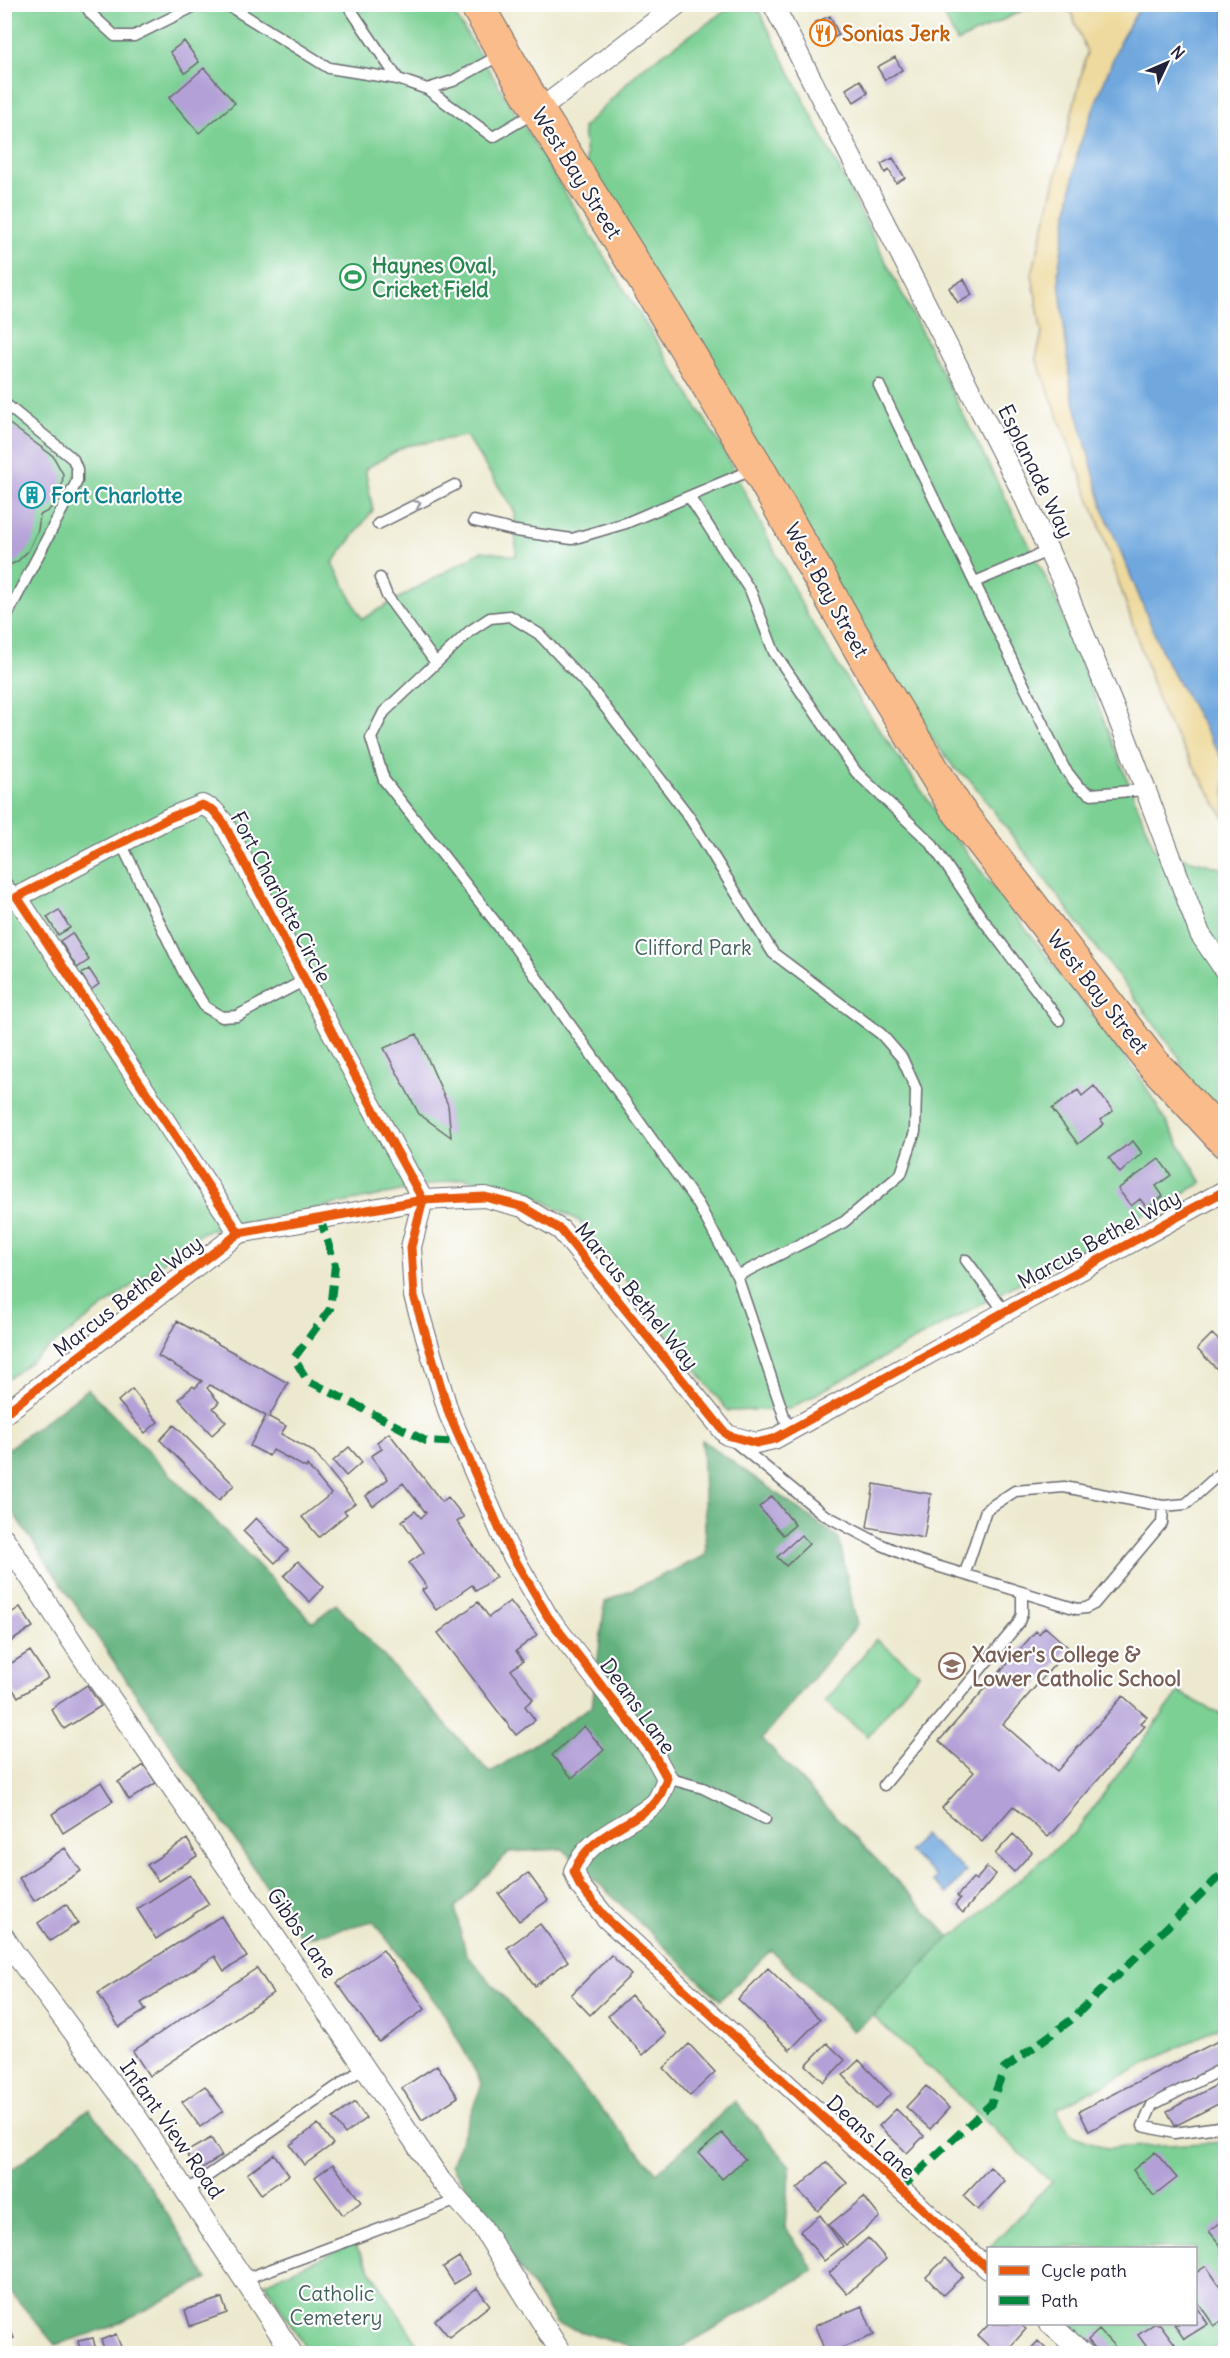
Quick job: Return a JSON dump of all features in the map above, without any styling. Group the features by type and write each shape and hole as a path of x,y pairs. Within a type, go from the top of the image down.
{"highway":[{"name":"West Bay Street","path":"476,4 538,111 652,292 758,467 883,689 957,808 1151,1061 1226,1142"}],"street":[{"path":"538,111 678,4"},
{"name":"Esplanade Way","path":"773,4 1017,482 1126,738 1200,934 1226,972"},
{"name":"Fort Charlotte Circle","path":"17,897 189,809 202,805 213,810 223,822 423,1200"},
{"path":"17,897 239,1233"},
{"name":"Marcus Bethel Way","path":"7,1404 239,1233 423,1200 485,1197 523,1206 561,1230 728,1435 756,1443 774,1439 789,1431 1226,1190"},
{"name":"Deans Lane","path":"423,1200 411,1247 414,1296 453,1423 506,1544 549,1617 652,1751 667,1778 656,1802 599,1839 579,1858 574,1870 580,1886 607,1919 987,2268"},
{"name":"Gibbs Lane","path":"4,1538 93,1673 441,2181 482,2227 562,2354"},
{"name":"Infant View Road","path":"4,1937 138,2119 293,2354"},
{"path":"1051,2325 1084,2354"}],"lane":[{"path":"85,4 115,36 134,36 200,4"},
{"path":"226,4 329,68 398,79 428,89 493,137 538,111"},
{"path":"347,4 398,79"},
{"path":"428,89 453,81 505,52"},
{"path":"879,385 1064,768 1078,786 1090,794 1146,790"},
{"path":"4,403 73,459 77,469 77,481 8,603 4,621"},
{"path":"474,521 516,531 572,539 626,523 690,498 758,467"},
{"path":"378,524 455,484"},
{"path":"690,498 751,592 774,652 856,772 931,843 981,917 1059,1020"},
{"path":"975,582 1048,551"},
{"path":"380,578 387,596 436,663"},
{"path":"737,1276 844,1222 901,1174 915,1132 916,1089 902,1058 881,1034 772,953 688,814 592,690 539,634 510,616 490,618 470,631 384,712 371,738 384,780 514,946 698,1204 737,1276 789,1431"},
{"path":"121,843 184,973 205,1006 222,1017 237,1016 305,980"},
{"path":"4,881 17,897"},
{"path":"966,1260 1004,1311"},
{"path":"728,1435 824,1514 880,1544 917,1560 1077,1609 1094,1604 1162,1522 1163,1506"},
{"path":"965,1573 986,1510 1015,1491 1064,1487 1163,1506 1186,1504 1226,1468"},
{"path":"884,1785 1018,1624 1022,1614 1022,1592"},
{"path":"667,1778 703,1788 765,1819"},
{"path":"186,2191 365,2067"},
{"path":"1226,2067 1152,2105 1143,2126 1174,2133 1226,2126"},
{"path":"245,2279 458,2200"}],"green space":[{"name":"Clifford Park","path":"5,5 449,5 723,449 807,615 862,704 943,822 1140,1077 1202,1183 789,1409 728,1411 579,1221 521,1188 463,1178 203,1232 5,1381","holes":["466,436 515,512 516,556 482,551 362,619 333,563 373,510 365,469 405,446"]},
{"path":"734,5 756,5 1054,594 1155,850 1225,869 1225,1125 1184,1080 1179,1057 971,781 955,769 918,720 587,167 583,128 642,68"},
{"path":"939,5 1034,5 957,42"},
{"path":"88,1389 313,1622 336,1604 490,1773 592,1706 605,1602 706,1555 702,1440 839,1538 857,1625 762,1739 950,1937 873,2016 853,2031 771,1950 720,2000 563,1849 509,1852 455,1908 466,1954 657,2173 735,2101 790,2166 785,2227 815,2270 672,2353 649,2353 557,2324 451,2165 482,2084 443,2012 373,1921 302,1939 5,1501 5,1451"},
{"path":"876,1639 919,1673 868,1736 825,1702"},
{"path":"1179,1692 1225,1717 1225,2024 1056,2109 1071,2135 1107,2148 1225,2142 1225,2343 1206,2353 1101,2353 1068,2325 1197,2325 1197,2247 990,2247 1051,2182 873,2016 950,1937 960,1931 1076,1831"},
{"path":"89,2109 150,2186 207,2279 109,2328 55,2345 5,2285 5,2175"},
{"name":"Catholic Cemetery","path":"354,2243 423,2353 309,2353 265,2283"}],"sand":[{"path":"1068,5 1176,5 1225,708 1225,819 1163,714 1097,518 1036,358 1042,334 1032,274 1087,52"}],"water":[{"path":"1141,5 1225,5 1225,764 1165,659 1104,511 1071,390 1058,271 1078,149 1120,41"},
{"path":"923,1835 966,1871 947,1894 933,1882 937,1877 909,1852"}],"building":[{"path":"830,16 839,35 823,43 814,23"},
{"path":"184,41 199,62 185,73 170,52"},
{"path":"895,57 902,70 885,80 877,67"},
{"path":"204,68 235,103 199,133 169,98"},
{"path":"860,80 868,93 854,102 846,89"},
{"path":"893,158 905,178 896,183 889,170 885,173 881,164"},
{"path":"964,279 972,295 958,303 949,288"},
{"name":"Fort Charlotte","path":"4,420 53,456 63,474 62,487 56,502 48,511 40,515 38,530 28,551 18,561 4,568"},
{"path":"59,910 70,928 58,935 47,917"},
{"path":"72,933 89,960 77,968 60,941"},
{"path":"89,969 99,984 91,990 81,974"},
{"path":"417,1034 448,1105 451,1137 419,1114 384,1048"},
{"path":"1094,1086 1113,1111 1101,1120 1104,1124 1078,1144 1052,1109 1078,1090 1082,1096"},
{"path":"1133,1141 1142,1153 1120,1173 1109,1158"},
{"path":"1159,1159 1171,1175 1156,1186 1163,1196 1147,1208 1140,1199 1131,1206 1118,1189"},
{"path":"177,1321 288,1383 269,1417 286,1426 281,1434 314,1452 355,1503 344,1511 347,1514 319,1537 302,1517 331,1494 307,1465 306,1468 273,1450 269,1456 250,1446 266,1416 210,1385 207,1388 219,1402 213,1408 226,1422 212,1435 179,1399 202,1381 158,1356"},
{"path":"1212,1334 1226,1347 1226,1378 1197,1349"},
{"path":"132,1389 158,1422 145,1433 118,1401"},
{"path":"174,1425 234,1485 219,1500 160,1440"},
{"path":"389,1433 442,1502 448,1497 464,1517 457,1522 496,1577 476,1591 472,1585 436,1610 422,1590 427,1587 409,1563 424,1552 402,1521 415,1511 421,1518 426,1513 403,1483 373,1506 366,1496 388,1479 371,1456 382,1449 377,1442"},
{"path":"349,1447 362,1462 346,1476 333,1461"},
{"path":"874,1484 931,1494 924,1538 867,1527"},
{"path":"772,1496 795,1525 783,1535 759,1507"},
{"path":"256,1518 288,1550 275,1563 243,1531"},
{"path":"801,1535 809,1544 786,1566 777,1557"},
{"path":"298,1561 324,1587 310,1602 284,1576"},
{"path":"510,1601 537,1635 516,1651 523,1661 511,1670 533,1699 525,1706 535,1720 516,1735 438,1633 478,1602 489,1617"},
{"path":"20,1607 33,1627 4,1646 4,1618"},
{"path":"1045,1627 1069,1648 1003,1724 1057,1771 1123,1696 1147,1717 1141,1723 1145,1726 1048,1837 1013,1806 982,1842 942,1808 974,1772 939,1741 1036,1631 1039,1634"},
{"path":"30,1651 48,1678 18,1697 4,1676 4,1668"},
{"path":"87,1685 101,1706 64,1729 51,1709"},
{"path":"584,1726 604,1750 572,1778 552,1755"},
{"path":"144,1765 156,1783 129,1800 118,1782"},
{"path":"101,1782 113,1801 63,1833 52,1814"},
{"path":"1013,1834 1032,1852 1014,1872 995,1854"},
{"path":"187,1839 197,1856 158,1881 147,1865"},
{"path":"65,1848 81,1871 34,1901 19,1878"},
{"path":"987,1867 996,1874 963,1913 955,1905 960,1899 957,1896 973,1878 976,1880"},
{"path":"528,1873 548,1900 519,1921 499,1894"},
{"path":"190,1875 209,1904 156,1939 137,1909"},
{"path":"66,1904 78,1923 50,1941 38,1923"},
{"path":"221,1916 247,1957 224,1971 215,1956 141,2003 146,2010 119,2027 98,1993"},
{"path":"540,1924 568,1961 535,1986 507,1948"},
{"path":"383,1950 425,2009 379,2042 337,1983"},
{"path":"611,1955 631,1975 590,2015 571,1995"},
{"path":"257,1968 273,1993 149,2076 133,2051"},
{"path":"768,1968 820,2019 790,2050 738,1999"},
{"path":"631,1995 666,2034 643,2055 608,2016"},
{"path":"1226,2037 1226,2061 1089,2131 1079,2111"},
{"path":"827,2043 845,2060 824,2082 806,2065"},
{"path":"689,2044 715,2072 690,2096 664,2068"},
{"path":"859,2060 891,2094 875,2109 843,2075"},
{"path":"437,2065 458,2097 422,2120 402,2088"},
{"path":"1226,2080 1226,2100 1175,2126 1167,2111"},
{"path":"205,2086 223,2111 200,2127 182,2102"},
{"path":"926,2086 949,2108 930,2129 906,2107"},
{"path":"355,2102 366,2118 345,2134 333,2118"},
{"path":"896,2109 924,2136 907,2153 879,2126"},
{"path":"318,2124 333,2144 304,2165 290,2145"},
{"path":"722,2133 745,2159 722,2179 699,2153"},
{"path":"211,2138 222,2156 197,2171 186,2152"},
{"path":"1155,2152 1177,2178 1154,2196 1133,2170"},
{"path":"274,2154 289,2175 261,2194 247,2174"},
{"path":"826,2162 847,2183 818,2211 797,2189"},
{"path":"333,2164 361,2202 343,2215 315,2177"},
{"path":"990,2167 1005,2181 978,2210 963,2196"},
{"path":"864,2197 880,2217 846,2245 829,2225"},
{"path":"820,2215 843,2246 824,2261 800,2231"},
{"path":"1226,2217 1226,2252 1209,2231"},
{"path":"868,2238 886,2259 847,2294 829,2273"},
{"path":"459,2257 470,2274 454,2284 443,2267"},
{"path":"946,2258 963,2276 943,2295 926,2277"},
{"path":"1206,2266 1226,2295 1226,2318 1214,2326 1197,2300 1197,2272"},
{"path":"477,2288 490,2305 449,2337 435,2320"},
{"path":"222,2298 227,2313 190,2326 185,2310"},
{"path":"862,2306 874,2335 826,2354 815,2326"},
{"path":"1197,2307 1208,2324 1184,2339 1175,2325 1197,2325"},
{"path":"4,2315 14,2338 4,2342"},
{"path":"988,2325 1021,2325 1026,2329 1004,2354 997,2354 978,2336"},
{"path":"1153,2325 1161,2325 1175,2344 1162,2354 1152,2354 1138,2335"},
{"path":"1099,2330 1117,2349 1112,2354 1100,2354 1088,2340"},
{"path":"116,2334 123,2352 106,2354 101,2340"},
{"path":"93,2338 97,2354 81,2354 78,2341"},
{"path":"1038,2341 1051,2354 1026,2354"}],"marked path":[{"path":"320,1218 335,1265 330,1309 294,1358 307,1380 426,1441 461,1443"},
{"path":"900,2189 991,2104 1004,2069 1071,2020 1226,1870"}],"cycle path":[{"path":"239,1233 17,897 169,818 202,805 213,810 223,822 345,1057 423,1200 411,1247 414,1296 449,1414 506,1544 548,1617 652,1751 667,1778 655,1803 610,1832 589,1849 574,1871 580,1886 607,1919 987,2268"},
{"path":"4,1414 239,1233 423,1200 485,1197 523,1207 561,1230 727,1435 756,1443 774,1439 1226,1190"}],"place":[{"name":"Sonias Jerk","path":"823,33"},
{"name":"Haynes Oval, Cricket Field","path":"353,277"},
{"name":"Fort Charlotte","path":"32,495"},
{"name":"Xavier's College & Lower Catholic School","path":"952,1666"}]}
